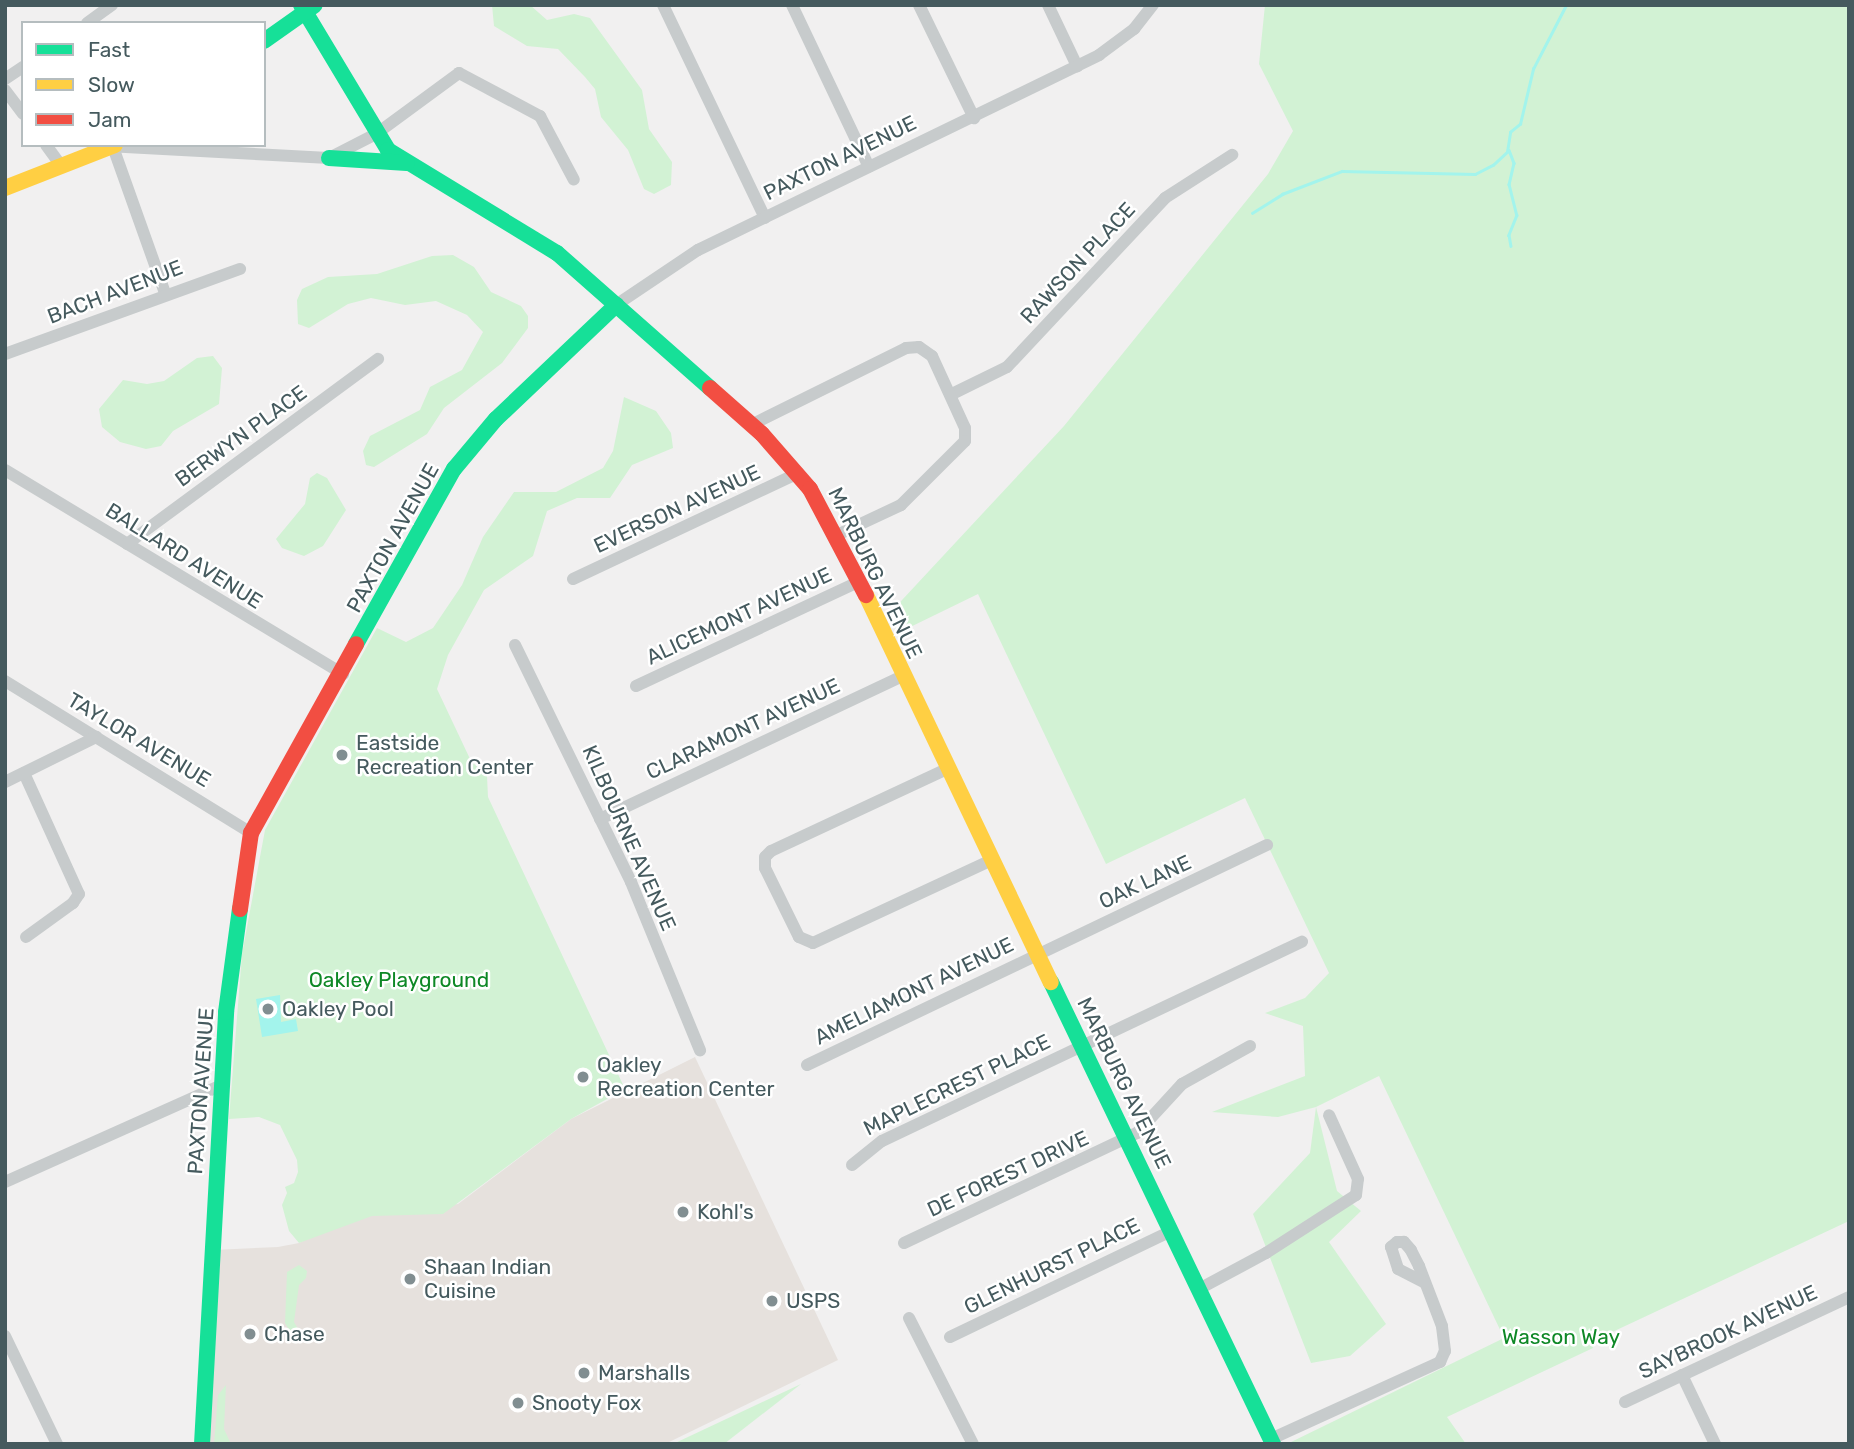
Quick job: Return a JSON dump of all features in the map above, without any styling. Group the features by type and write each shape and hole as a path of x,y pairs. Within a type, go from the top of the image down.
{"street":[{"path":"90,21 112,5"},
{"path":"663,5 765,218"},
{"path":"792,5 869,167"},
{"path":"919,5 974,118"},
{"path":"1048,5 1077,66"},
{"name":"PAXTON AVENUE","path":"202,1444 220,1086 238,907 251,833 343,674 454,469 496,419 616,305 688,255 1077,66 1119,42 1153,5"},
{"path":"266,39 307,8"},
{"name":"MARBURG AVENUE","path":"307,8 376,134 407,163 533,235 751,425 798,474 837,535 1083,1045 1269,1442"},
{"path":"5,79 21,68"},
{"path":"329,158 376,134 459,73 540,116 573,180"},
{"path":"5,90 21,111"},
{"path":"47,147 62,167"},
{"path":"5,188 112,147"},
{"path":"114,147 165,293"},
{"path":"132,147 407,163"},
{"name":"RAWSON PLACE","path":"952,394 1007,367 1165,198 1232,155"},
{"name":"BACH AVENUE","path":"5,354 165,293 240,269"},
{"path":"751,425 912,347 932,356 952,394 966,433 962,445 901,505 837,535"},
{"name":"BERWYN PLACE","path":"127,544 377,359"},
{"name":"BALLARD AVENUE","path":"5,470 343,674"},
{"name":"EVERSON AVENUE","path":"573,579 798,474"},
{"name":"ALICEMONT AVENUE","path":"636,686 858,582"},
{"name":"KILBOURNE AVENUE","path":"515,645 645,913 700,1051"},
{"name":"CLARAMONT AVENUE","path":"600,819 903,676"},
{"name":"TAYLOR AVENUE","path":"5,681 251,833"},
{"path":"5,782 96,737"},
{"path":"948,768 772,851 765,857 765,868 799,937 813,943 992,860"},
{"path":"24,773 79,894 73,903 26,937"},
{"name":"OAK LANE","path":"1038,953 1268,845"},
{"name":"MAPLECREST PLACE","path":"852,1165 870,1147 1302,942"},
{"name":"AMELIAMONT AVENUE","path":"807,1065 1038,953"},
{"name":"DE FOREST DRIVE","path":"904,1243 1142,1130 1191,1077 1250,1046"},
{"path":"5,1182 220,1086"},
{"path":"1199,1289 1266,1253 1356,1195 1358,1179 1329,1115"},
{"name":"GLENHURST PLACE","path":"950,1337 1171,1231"},
{"path":"1269,1442 1440,1362 1445,1351 1442,1326 1426,1283"},
{"name":"SAYBROOK AVENUE","path":"1625,1402 1849,1297"},
{"path":"909,1318 973,1444"},
{"path":"5,1336 57,1444"},
{"path":"1682,1375 1716,1444"}],"shaded area":[{"path":"695,1057 838,1360 665,1444 202,1444 213,1250 278,1247 299,1243 347,1219 458,1204 571,1119"}],"green space":[{"path":"492,5 530,5 547,20 574,14 590,18 642,90 649,129 672,162 671,185 654,194 644,189 628,150 601,117 595,89 558,49 527,46 494,26"},
{"name":"Wasson Way","path":"1265,5 1849,5 1849,1221 1591,1342 1593,1348 1447,1417 1466,1444 1287,1444 1504,1338 1379,1076 1316,1107 1278,1117 1212,1112 1305,1076 1303,1026 1265,1013 1305,998 1329,973 1245,798 1106,864 978,594 898,633 889,614 1064,426 1268,174 1293,131 1259,64"},
{"path":"453,255 474,267 491,292 521,306 528,316 528,328 502,363 444,408 427,434 374,467 366,465 363,451 370,436 420,410 430,387 462,370 483,332 467,315 436,301 405,305 371,298 348,304 309,328 298,324 297,300 302,289 328,277 377,274 432,256"},
{"path":"213,356 222,368 219,404 173,431 161,446 146,449 120,442 102,427 99,409 123,380 147,384 164,381 197,358"},
{"name":"Oakley Playground","path":"624,397 656,411 671,433 673,448 632,465 610,498 577,498 547,511 533,556 484,590 448,655 437,689 471,761 487,776 488,797 625,1089 571,1119 443,1214 372,1216 299,1243 289,1231 282,1205 287,1193 285,1187 294,1183 298,1172 297,1160 280,1125 259,1117 229,1119 242,954 265,830 377,628 406,642 433,628 462,585 483,537 514,492 556,492 603,468 613,451"},
{"path":"317,473 327,478 346,510 323,546 304,556 282,548 276,539 305,504 310,478"},
{"path":"1316,1107 1337,1191 1361,1211 1329,1242 1386,1324 1350,1356 1311,1363 1253,1214 1310,1153"},
{"path":"299,1265 307,1271 306,1278 299,1285 294,1322 298,1329 291,1333 285,1323 287,1272"},
{"path":"801,1384 724,1444 673,1444"},
{"path":"226,1385 224,1429 231,1444 214,1444 218,1395"}],"water":[{"name":"Oakley Pool","path":"280,995 281,1022 296,1019 298,1031 262,1037 256,999"}],"waterway":[{"path":"1252,213 1282,194 1342,171 1475,174 1493,165 1507,152 1510,132 1520,124 1533,69 1566,5"},
{"path":"1509,150 1514,163 1509,184 1517,215 1509,235 1511,246"}],"traffic: fast":[{"path":"301,5 388,150 557,253 710,388"},
{"path":"266,40 315,5"},
{"path":"329,158 407,163"},
{"path":"356,644 454,469 496,419 616,305"},
{"path":"202,1444 226,1012 240,909"},
{"path":"1051,982 1273,1444"}],"traffic: slow":[{"path":"5,188 110,147"},
{"path":"866,595 1051,982"}],"traffic: jam":[{"path":"710,388 762,434 810,489 866,595"},
{"path":"240,909 251,833 356,644"}],"place":[{"name":"Eastside Recreation Center","path":"342,755"},
{"name":"Oakley Pool","path":"268,1009"},
{"name":"Oakley Recreation Center","path":"583,1077"},
{"name":"Kohl's","path":"683,1212"},
{"name":"Shaan Indian Cuisine","path":"410,1279"},
{"name":"USPS","path":"772,1301"},
{"name":"Chase","path":"250,1334"},
{"name":"Marshalls","path":"584,1373"},
{"name":"Snooty Fox","path":"518,1403"}]}
